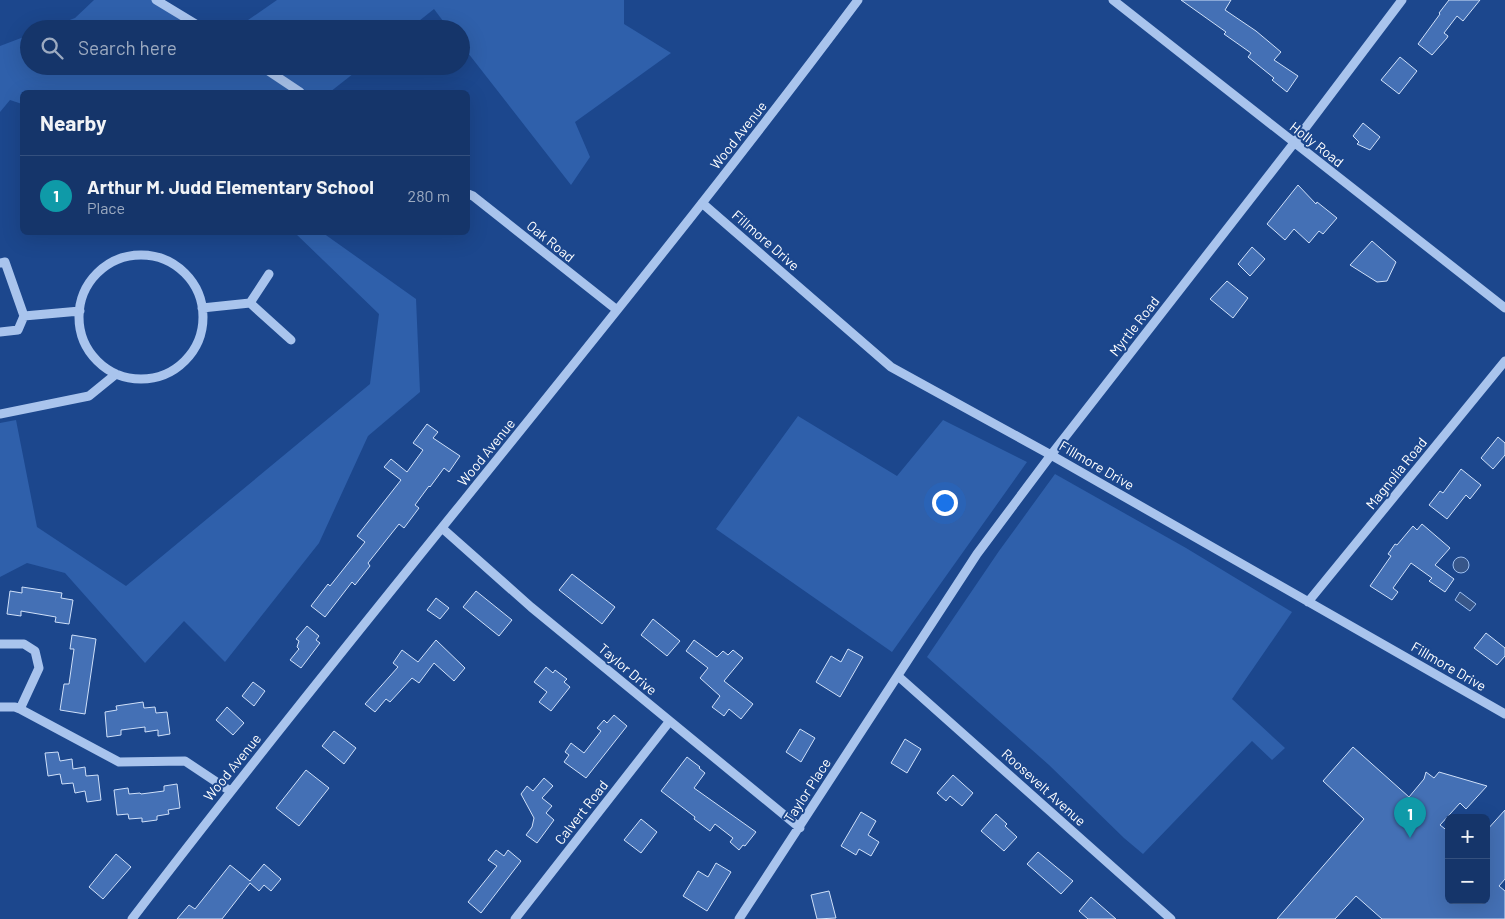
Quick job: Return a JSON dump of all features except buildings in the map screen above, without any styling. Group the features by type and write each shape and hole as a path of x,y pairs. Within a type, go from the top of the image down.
{"street":[{"path":"156,0 189,20"},
{"name":"Wood Avenue","path":"132,919 230,791 764,127 858,0"},
{"name":"Holly Road","path":"1113,0 1505,308"},
{"name":"Myrtle Road","path":"898,676 977,554 1051,455 1294,143 1402,0"},
{"path":"274,75 297,90"},
{"name":"Oak Road","path":"470,195 616,310"},
{"name":"Fillmore Drive","path":"702,203 891,367 1051,455 1505,714"},
{"path":"139,255 153,256 166,260 178,267 196,288 202,308 202,329 198,342 191,354 182,364 161,377 129,378 116,374 99,362 86,346 81,333 79,319 84,292 101,270 119,259 139,255"},
{"path":"0,263 5,262 24,316 18,330 0,332"},
{"path":"250,303 269,274"},
{"path":"202,308 250,303 291,340"},
{"path":"24,316 80,311"},
{"name":"Magnolia Road","path":"1308,602 1505,361"},
{"path":"0,414 89,396 116,374"},
{"name":"Taylor Drive","path":"442,528 531,607 800,828"},
{"path":"0,644 24,644 35,650 37,654 39,668 20,708"},
{"name":"Taylor Place","path":"743,917 898,676"},
{"name":"Roosevelt Avenue","path":"898,676 1171,919"},
{"path":"0,707 20,708 119,762 186,761 230,791"},
{"name":"Calvert Road","path":"515,919 669,722"}],"shaded area":[{"path":"94,0 152,0 182,20 70,20 75,18"},
{"path":"277,0 624,0 624,24 671,53 575,122 590,157 571,185 470,56 470,20 442,20 434,9 420,20 248,20"},
{"path":"20,38 20,75 352,75 333,90 20,90 20,103 10,100 0,112 0,46"},
{"path":"297,235 326,235 416,299 420,392 368,436 319,543 225,662 184,621 145,663 65,573 27,563 0,577 0,423 16,420 37,527 126,586 370,384 379,314"},
{"path":"798,416 897,476 943,420 1027,462 892,652 716,529"},
{"path":"1055,474 1186,548 1292,612 1232,699 1285,748 1272,760 1252,741 1143,854 1049,765 927,657 999,551"},
{"path":"1461,557 1469,565 1461,573 1453,565"},
{"path":"1460,592 1476,604 1470,611 1455,600"}],"place":[{"name":"Arthur M. Judd Elementary School","path":"1410,838"}]}
